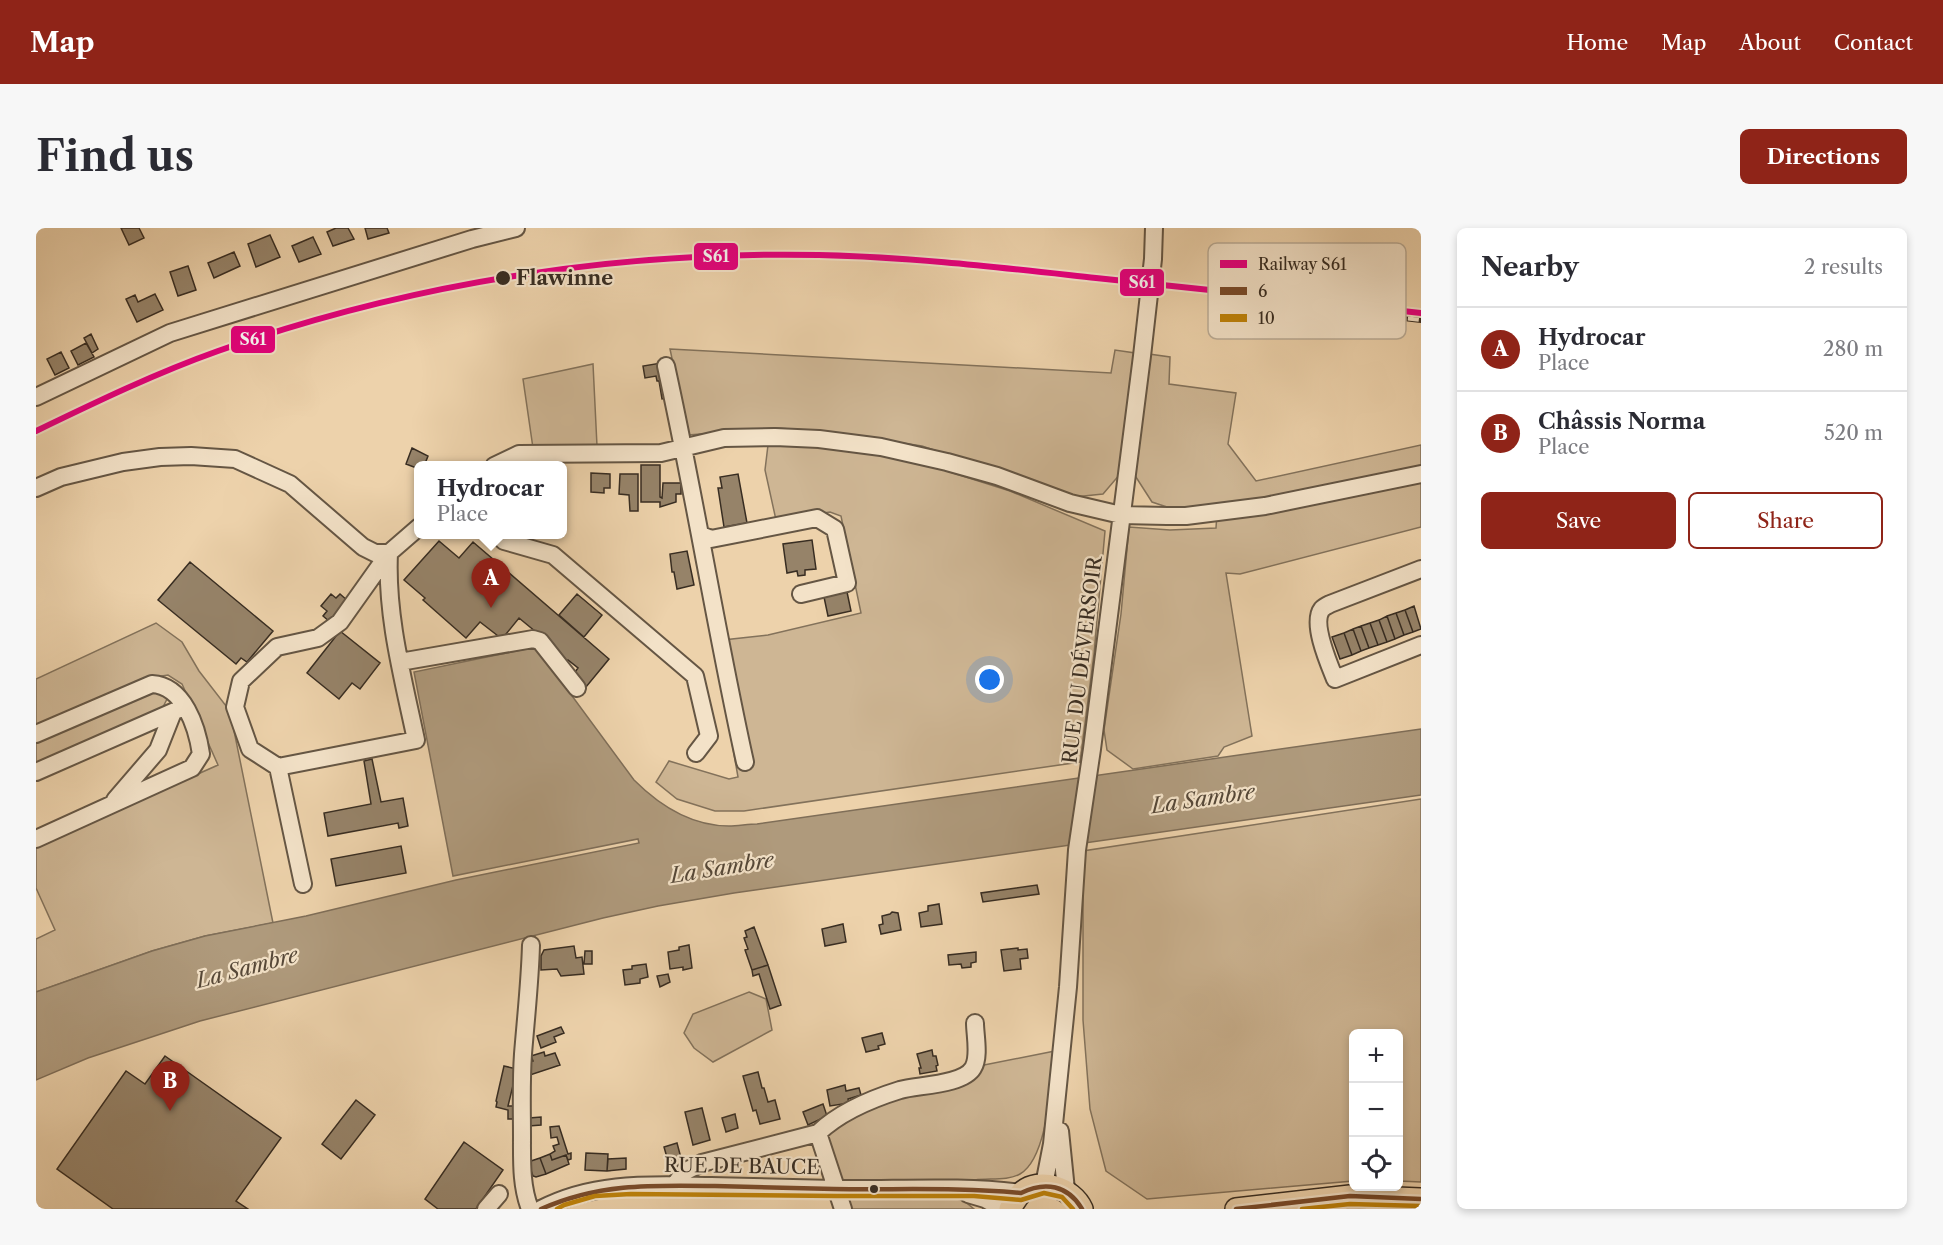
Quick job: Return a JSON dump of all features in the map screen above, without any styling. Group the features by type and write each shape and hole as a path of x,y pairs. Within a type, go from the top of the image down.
{"main road":[{"path":"1016,1201 1036,1186 1044,1185 1066,1190 1082,1209"},
{"path":"1236,1209 1350,1196 1421,1198"},
{"path":"1400,1209 1421,1207"}],"street":[{"path":"36,397 170,333 472,239 516,228"},
{"name":"RUE DU DÉVERSOIR","path":"1044,1185 1052,1144 1068,987 1077,850 1142,356 1153,259 1154,228"},
{"path":"666,366 684,447 724,666 745,762"},
{"path":"504,461 519,454 661,453 724,438 819,439 881,447 957,464 1070,503 1121,515 1186,516 1265,506 1421,474"},
{"path":"36,488 61,477 123,462 159,457 191,456 235,459 290,484 363,547 375,553 389,553"},
{"path":"701,535 711,539 816,518 835,529 847,583 801,594"},
{"path":"389,553 388,579 394,636 416,740 278,767 250,749 235,707 241,681 277,647 318,638 340,622 389,553 414,531"},
{"path":"502,539 553,555 696,676 709,736 696,753"},
{"path":"1421,569 1330,604 1322,609 1319,617 1322,645 1335,679 1421,645"},
{"path":"400,662 533,639 540,641 577,688"},
{"path":"36,734 152,684 160,685 176,693 178,709 158,750 111,805"},
{"path":"36,772 178,709"},
{"path":"36,839 192,768 201,754 199,740 190,716 178,709"},
{"path":"278,767 303,884"},
{"path":"530,1209 525,1197 523,1172 522,1091 523,1053 531,981 531,945"},
{"path":"674,1185 684,1172 702,1163 818,1133 830,1122 876,1099 901,1090 965,1077 974,1067 975,1023"},
{"name":"RUE DU DÉVERSOIR","path":"1057,1097 1066,1190"},
{"path":"818,1133 843,1209"},
{"name":"RUE DE BAUCE","path":"541,1209 561,1198 594,1189 674,1185 836,1189 974,1188 1016,1201"},
{"name":"RUE DE BAUCE","path":"946,1189 985,1199 1003,1209"},
{"path":"486,1209 498,1194"}],"shaded area":[{"path":"670,349 1111,373 1115,350 1135,353 1121,473 1103,494 1074,497 922,446 822,431 776,428 688,435"},
{"path":"1149,354 1170,357 1169,384 1236,393 1228,444 1256,481 1421,445 1421,466 1324,488 1182,512 1152,502 1134,474"},
{"path":"593,364 597,446 533,448 523,379"},
{"path":"768,445 852,449 928,465 1010,491 1105,531 1094,654 1080,762 744,811 715,811 677,799 656,782 669,761 729,779 738,777 714,641 768,635 861,613 841,516 830,512 776,520 765,470"},
{"path":"1421,474 1421,527 1240,574 1226,573 1252,736 1224,747 1218,756 1133,769 1107,750 1104,730 1121,614 1129,527 1170,530 1216,528 1217,513"},
{"path":"156,623 182,642 199,671 230,711 273,923 205,936 152,951 36,992 36,939 55,930 36,888 36,846 218,765 182,684 168,675 142,679 36,725 36,679"},
{"path":"155,691 163,693 167,699 162,709 36,763 36,743"},
{"path":"1421,799 1421,1182 1403,1181 1403,1029 1349,1029 1349,1181 1147,1199 1106,1171 1090,1109 1083,1020 1083,851"},
{"path":"749,992 766,999 772,1030 713,1062 694,1048 684,1033 693,1014"},
{"path":"1055,1051 1050,1099 1042,1136 1037,1152 1020,1174 1004,1178 975,1180 974,1188 836,1189 818,1133 830,1122 974,1067"},
{"path":"923,1194 963,1200 974,1209 847,1209 844,1198"}],"water":[{"name":"La Sambre","path":"536,647 634,780 665,806 689,818 715,825 757,824 1421,729 1421,795 734,893 658,906 200,1021 88,1058 36,1080 36,992 152,951 205,936 306,916 456,880 639,843 638,839 453,876 414,672"}],"building":[{"path":"121,228 139,228 144,238 129,245"},
{"path":"336,228 348,228 354,239 333,246 327,232"},
{"path":"365,228 387,228 389,233 368,239"},
{"path":"270,235 280,257 256,267 248,244"},
{"path":"313,237 321,254 299,262 292,246"},
{"path":"234,252 240,266 214,278 208,263"},
{"path":"188,266 196,290 178,296 170,272"},
{"path":"155,294 163,310 137,322 126,299 135,295 138,302"},
{"path":"91,334 98,349 92,353 84,338"},
{"path":"86,343 94,357 78,365 71,351"},
{"path":"61,352 69,368 55,375 47,359"},
{"path":"661,363 668,398 662,399 659,381 656,376 645,378 643,366"},
{"path":"412,448 428,456 426,461 414,461 414,467 406,464"},
{"path":"641,465 660,465 660,497 662,498 663,483 681,483 681,494 676,494 676,502 660,507 660,502 641,502"},
{"path":"591,473 610,474 610,488 604,488 604,493 591,492"},
{"path":"620,474 638,474 638,511 630,511 629,495 619,494"},
{"path":"738,474 747,523 724,527 718,488 722,488 720,477"},
{"path":"812,540 816,569 805,570 805,575 798,576 797,571 787,573 783,544"},
{"path":"439,541 459,558 473,542 609,659 586,687 573,675 578,668 560,657 562,655 559,651 519,618 502,639 480,622 466,638 423,600 425,598 404,580"},
{"path":"687,551 694,585 677,589 670,554"},
{"path":"190,562 273,631 247,662 241,658 236,664 158,600"},
{"path":"847,592 851,611 828,616 824,597"},
{"path":"331,594 336,598 340,594 348,601 330,622 323,616 327,611 321,606"},
{"path":"577,594 602,615 584,637 559,615"},
{"path":"1414,606 1421,629 1413,632 1405,610"},
{"path":"1405,610 1413,632 1404,635 1396,613"},
{"path":"1396,613 1404,635 1395,639 1387,616"},
{"path":"1387,616 1395,639 1387,642 1379,620"},
{"path":"1379,620 1387,642 1378,645 1370,623"},
{"path":"1370,623 1378,645 1369,648 1361,626"},
{"path":"1361,626 1369,648 1361,651 1353,629"},
{"path":"1353,629 1361,651 1352,655 1344,633"},
{"path":"340,631 380,663 360,689 352,683 339,699 307,673"},
{"path":"1344,633 1352,655 1340,659 1332,637"},
{"path":"372,759 381,802 403,798 408,826 399,828 398,823 328,836 324,813 371,804 364,761"},
{"path":"401,846 406,873 336,886 331,859"},
{"path":"1037,885 1039,894 983,902 981,893"},
{"path":"939,904 942,924 921,927 919,913 928,911 928,906"},
{"path":"892,912 898,913 901,930 881,934 879,925 883,924 882,916"},
{"path":"843,924 846,942 825,946 822,929"},
{"path":"754,927 768,965 752,970 745,950 748,949 744,938 747,937 745,931"},
{"path":"689,945 692,968 670,969 668,952"},
{"path":"574,946 576,958 582,957 584,974 561,976 557,969 541,970 541,956 544,950"},
{"path":"1018,948 1018,950 1027,949 1028,958 1020,959 1021,969 1004,971 1001,950"},
{"path":"585,951 592,951 592,964 584,964"},
{"path":"976,952 976,962 971,963 971,967 962,968 961,964 949,965 948,955"},
{"path":"646,964 648,977 640,979 640,983 625,985 623,970"},
{"path":"768,965 781,1005 770,1009 759,974 753,976 752,970"},
{"path":"668,974 670,982 660,987 657,976"},
{"path":"561,1027 564,1033 554,1037 556,1042 541,1048 537,1036"},
{"path":"882,1033 885,1044 878,1046 879,1049 866,1052 862,1038"},
{"path":"932,1050 933,1056 936,1056 937,1071 920,1074 919,1068 921,1068 917,1054"},
{"path":"544,1052 545,1056 555,1053 560,1065 527,1076 528,1062 533,1061 531,1056"},
{"path":"165,1056 281,1138 236,1201 248,1209 113,1209 57,1169 126,1071 145,1084"},
{"path":"504,1066 517,1069 508,1106 513,1106 514,1119 508,1119 508,1110 496,1107"},
{"path":"758,1072 768,1102 775,1100 780,1119 760,1124 756,1110 753,1111 743,1076"},
{"path":"845,1085 846,1091 859,1088 861,1095 848,1099 849,1103 830,1106 827,1090"},
{"path":"356,1100 375,1115 341,1159 322,1144"},
{"path":"823,1104 827,1116 808,1125 803,1112"},
{"path":"702,1108 710,1140 693,1145 685,1112"},
{"path":"735,1114 738,1128 726,1132 722,1118"},
{"path":"541,1117 541,1125 529,1126 529,1118"},
{"path":"559,1126 568,1154 571,1153 571,1159 568,1160 566,1155 552,1160 550,1154 555,1151 553,1146 559,1144 557,1137 551,1138 550,1127"},
{"path":"464,1142 503,1170 476,1209 438,1209 425,1199"},
{"path":"677,1143 681,1158 668,1161 664,1147"},
{"path":"586,1153 608,1154 607,1171 585,1170"},
{"path":"550,1154 552,1160 566,1155 569,1164 546,1174 540,1158"},
{"path":"540,1158 546,1174 536,1177 533,1176 528,1162"},
{"path":"626,1158 626,1169 607,1171 608,1159"}],"railway":[{"path":"1406,318 1421,320"}],"rail line":[{"name":"S61","path":"36,431 172,369 291,327 439,290 514,276 590,266 743,255 854,256 1027,270 1208,290"},
{"name":"S61","path":"1406,311 1421,313"}],"transit line":[{"name":"6","path":"541,1209 584,1194 648,1186 951,1189 1021,1193"},
{"name":"6","path":"1021,1193 1047,1186 1063,1190 1082,1209"},
{"name":"10","path":"557,1209 595,1196 631,1194 974,1196 1021,1200 1044,1193 1062,1197 1073,1209"},
{"name":"6","path":"1236,1209 1350,1196 1421,1199"},
{"name":"10","path":"1302,1209 1350,1204 1421,1206"}],"place":[{"name":"Flawinne","path":"503,278"},
{"name":"Hydrocar","path":"491,608"},
{"name":"Châssis Norma","path":"170,1111"}]}
